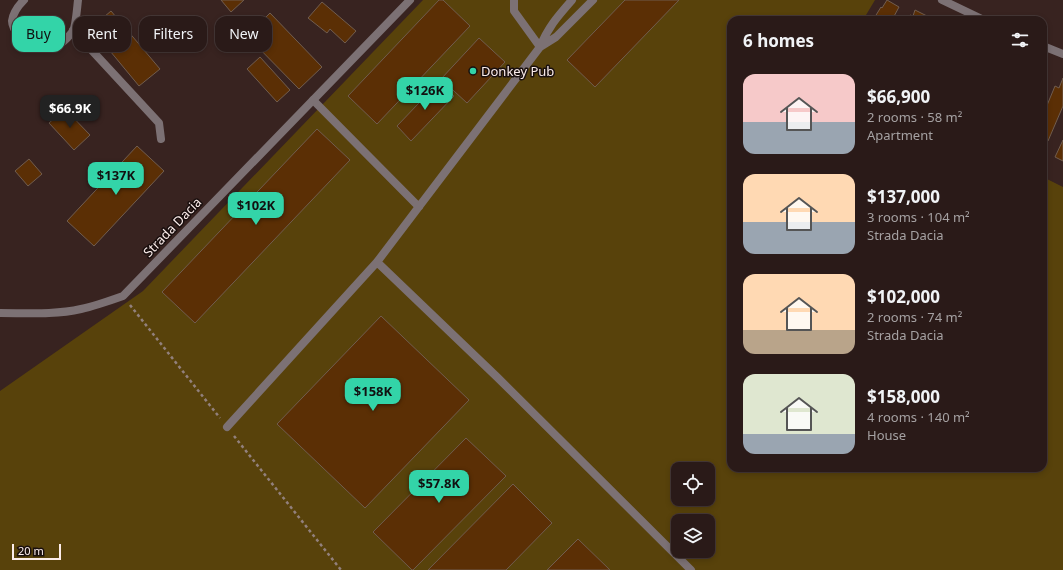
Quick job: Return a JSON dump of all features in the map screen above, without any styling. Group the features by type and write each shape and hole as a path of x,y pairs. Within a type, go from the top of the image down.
{"street":[{"path":"24,0 17,7 12,22 17,34 25,43 37,49 49,49 62,42 73,30"},
{"path":"75,16 78,0"},
{"name":"Strada Dacia","path":"0,313 57,313 80,310 102,304 122,296 410,0"},
{"path":"514,0 514,11 540,47"},
{"path":"227,427 377,262 540,47 554,20 572,0"},
{"path":"540,47 556,37 593,0"},
{"path":"942,0 976,16"},
{"path":"1047,48 1063,54"},
{"path":"93,52 159,123 161,139"},
{"path":"313,100 419,207"},
{"path":"377,262 497,377 691,570"}],"shaded area":[{"path":"423,0 875,0 865,16 727,16 727,472 1047,472 1047,179 1063,187 1063,570 0,570 0,391 143,291"}],"building":[{"path":"221,0 244,0 231,12"},
{"path":"439,0 443,0 470,26 377,124 348,96"},
{"path":"625,0 679,0 595,87 567,60"},
{"path":"887,0 899,7 894,16 875,16"},
{"path":"322,2 356,31 345,43 330,29 327,33 308,18"},
{"path":"915,10 927,16 913,16"},
{"path":"111,11 115,16 105,16"},
{"path":"270,13 322,67 299,89 263,52 272,52 272,16 267,16"},
{"path":"131,35 139,44 139,52 146,52 160,69 139,86 111,52 131,52"},
{"name":"Donkey Pub","path":"479,38 505,62 467,103 441,79"},
{"path":"260,57 290,90 277,102 247,69"},
{"path":"1063,78 1063,106 1048,141 1047,105 1055,86 1059,88"},
{"path":"439,82 454,96 411,141 397,126"},
{"path":"65,109 90,135 74,150 49,123"},
{"path":"317,129 350,160 195,323 162,292"},
{"path":"1063,140 1063,161 1055,157"},
{"path":"137,146 164,171 94,246 67,221"},
{"path":"29,159 42,174 28,186 15,171"},
{"path":"381,316 469,400 365,508 277,424"},
{"path":"466,438 506,476 412,570 373,532"},
{"path":"513,484 552,523 506,570 428,570"},
{"path":"578,539 610,570 547,570"}],"place":[{"name":"Donkey Pub","path":"473,71"}]}
